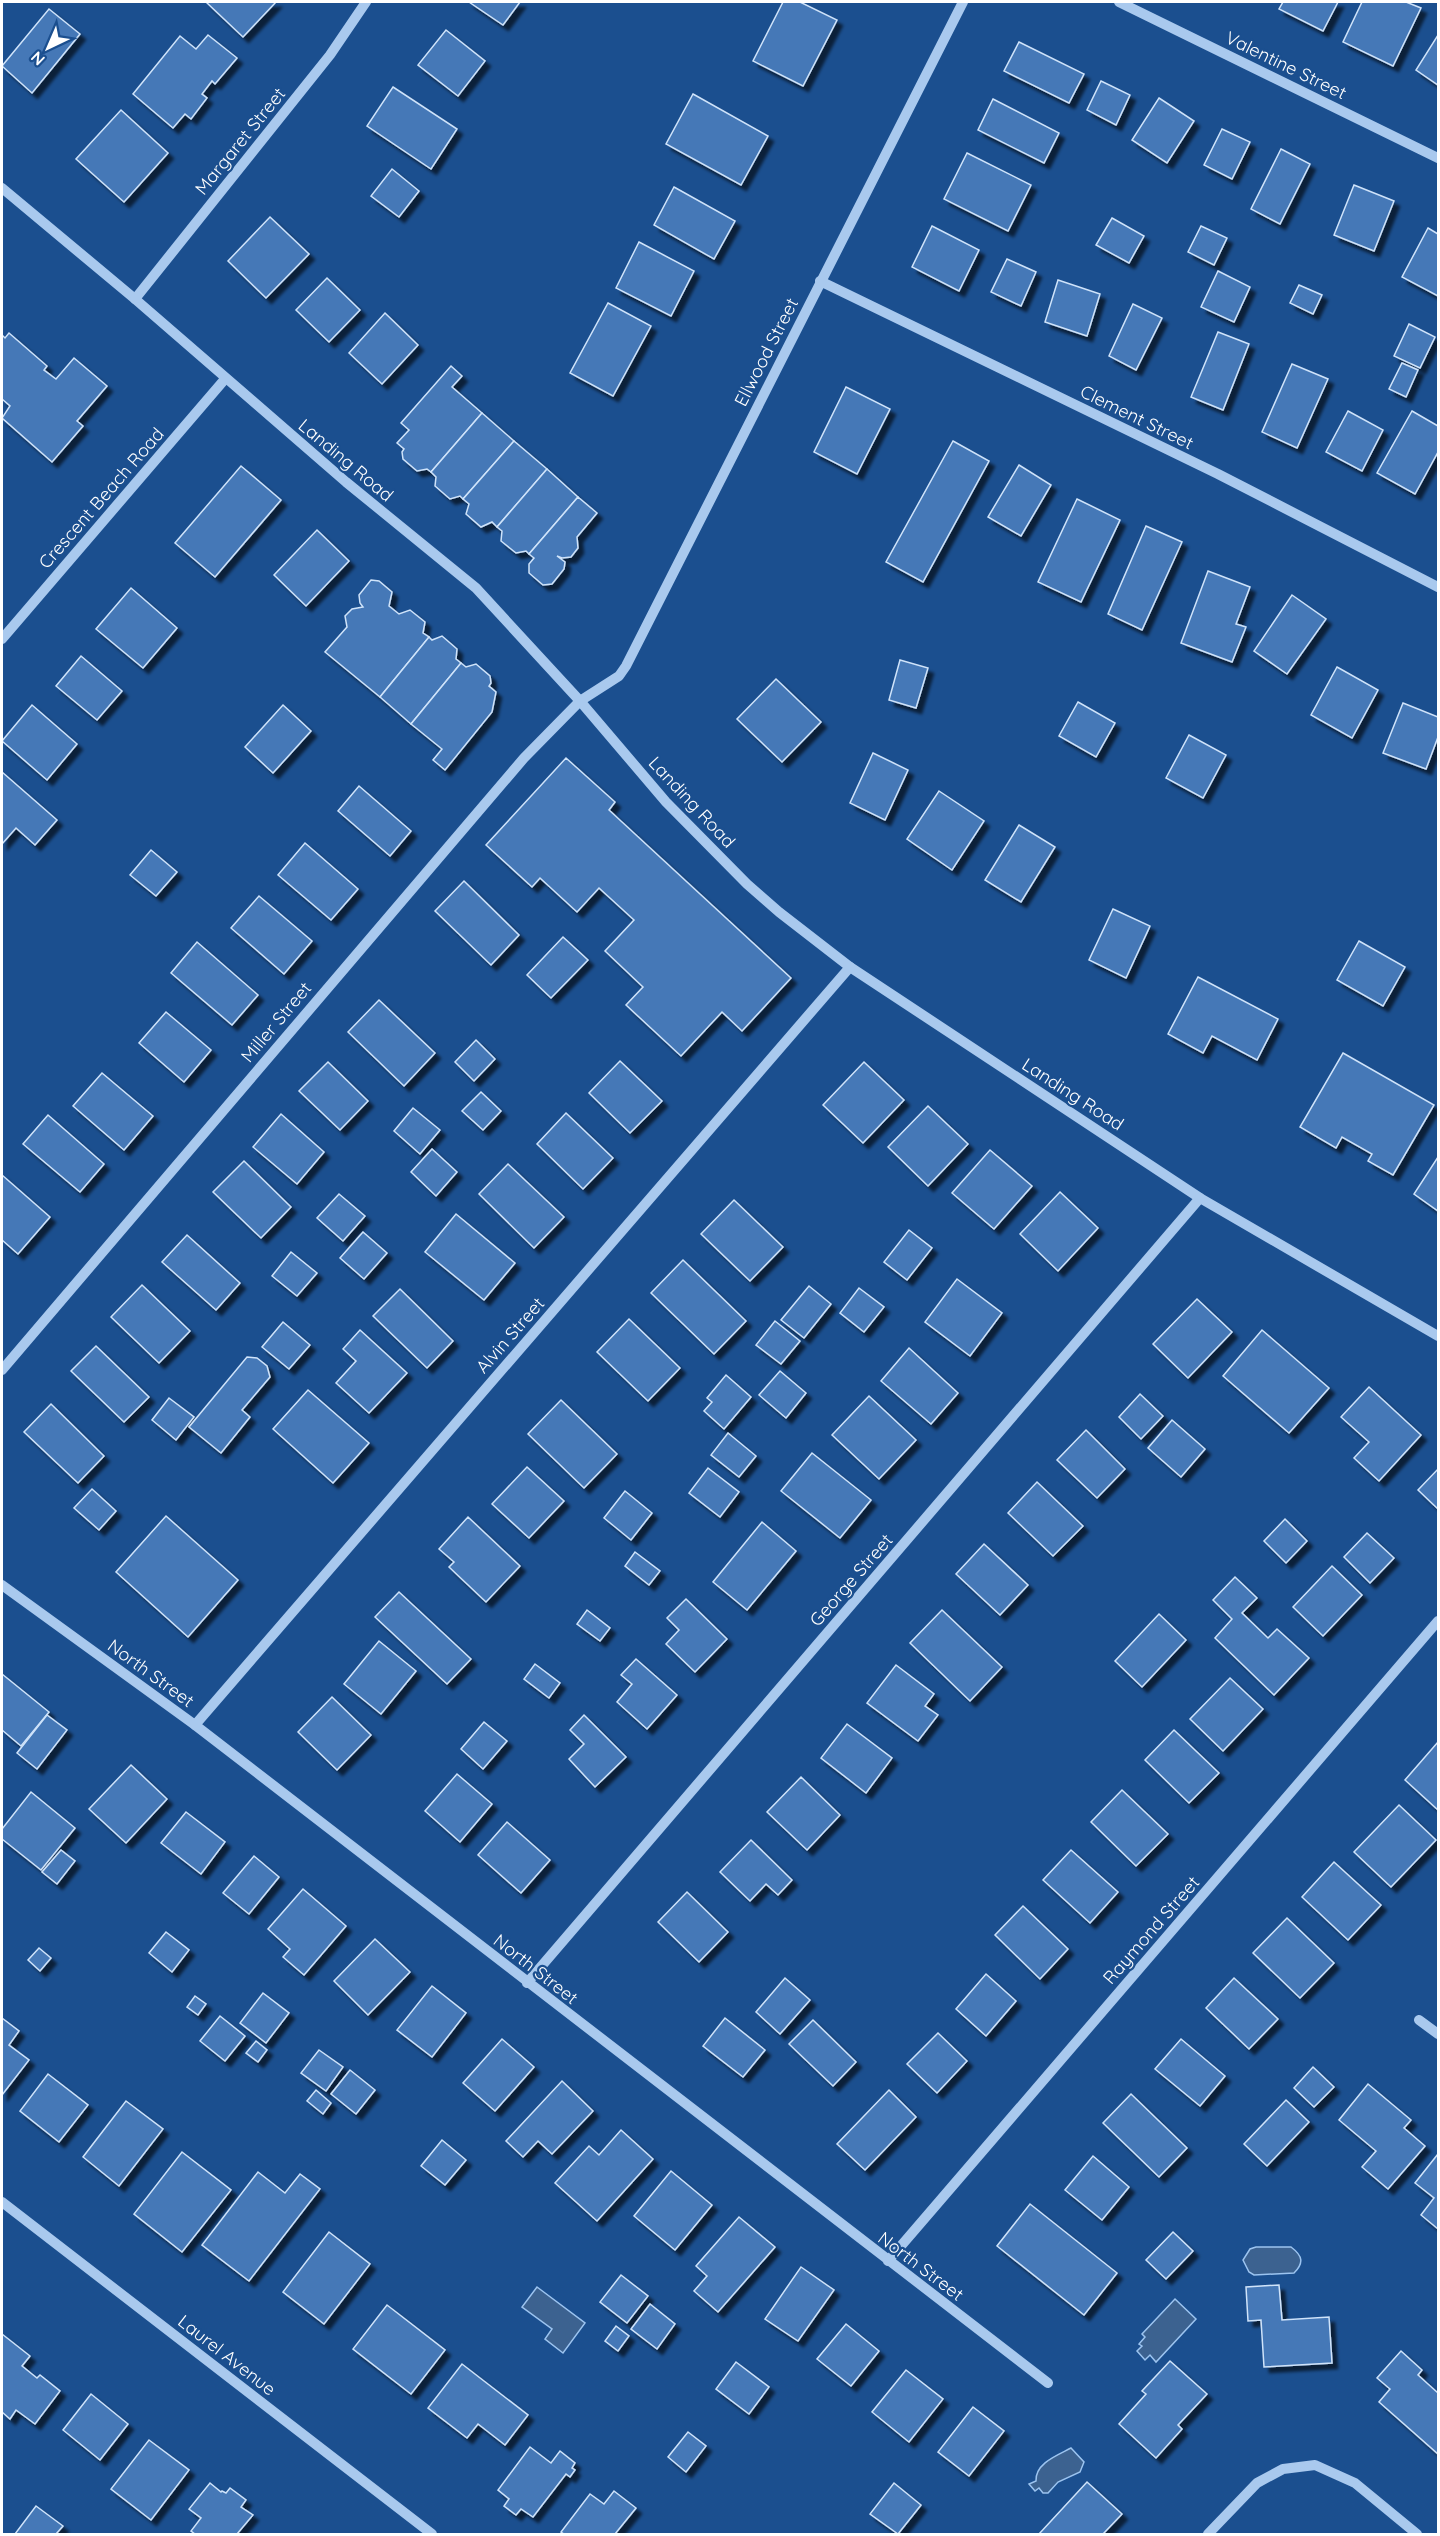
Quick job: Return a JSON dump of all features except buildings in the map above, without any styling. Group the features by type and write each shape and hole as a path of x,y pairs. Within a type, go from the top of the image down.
{"street":[{"name":"Margaret Street","path":"135,299 330,55 366,2"},
{"name":"Ellwood Street","path":"580,701 618,676 626,666 963,2"},
{"name":"Valentine Street","path":"1119,2 1438,158"},
{"name":"Landing Road","path":"2,188 399,526 476,588 580,701 666,802 747,884 779,912 850,967 1200,1198 1438,1336"},
{"name":"Clement Street","path":"820,281 1218,474 1438,587"},
{"name":"Crescent Beach Road","path":"2,639 225,379"},
{"name":"Miller Street","path":"2,1370 472,817 524,758 580,701"},
{"name":"Alvin Street","path":"195,1725 850,967"},
{"name":"George Street","path":"527,1983 1200,1198"},
{"name":"North Street","path":"2,1585 195,1725 1048,2383"},
{"name":"Raymond Street","path":"888,2261 1438,1621"},
{"path":"1419,2020 1438,2034"},
{"name":"Laurel Avenue","path":"2,2202 432,2535"},
{"path":"1208,2535 1257,2483 1284,2469 1315,2465 1355,2483 1417,2535"}],"water":[{"path":"1291,2247 1298,2253 1301,2263 1294,2273 1254,2275 1249,2272 1243,2260 1250,2249"},
{"path":"537,2287 585,2323 563,2353 545,2339 552,2329 522,2307"},
{"path":"1175,2299 1196,2319 1156,2362 1150,2355 1145,2360 1137,2351 1142,2346 1139,2344 1145,2337 1142,2334"},
{"path":"1071,2448 1084,2462 1080,2472 1058,2482 1048,2493 1043,2493 1039,2488 1035,2491 1029,2484 1036,2481 1043,2464"}]}
